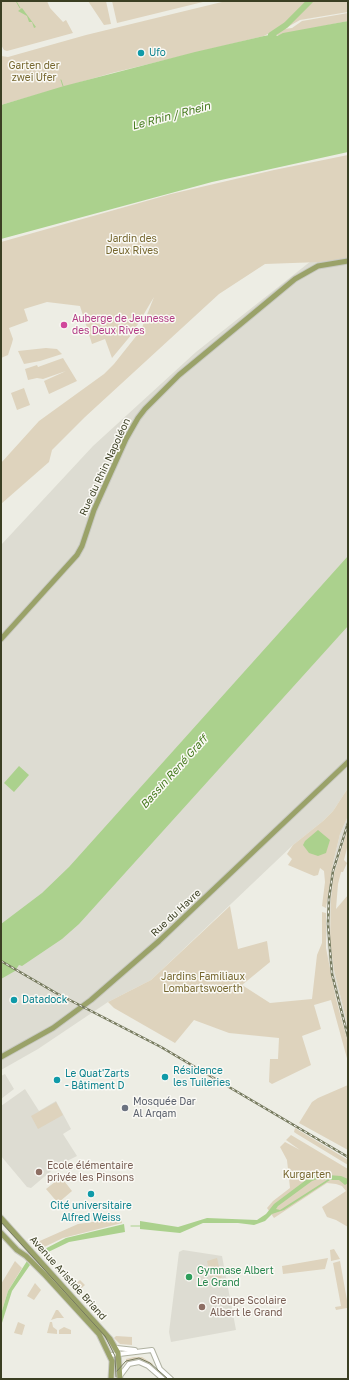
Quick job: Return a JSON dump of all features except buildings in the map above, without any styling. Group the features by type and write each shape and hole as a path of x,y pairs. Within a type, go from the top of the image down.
{"main road":[{"name":"Rue du Rhin Napoléon","path":"1,639 77,555 82,546 94,510 126,439 138,418 149,405 166,387 202,355 295,279 318,266 348,261"},
{"name":"Rue du Havre","path":"1,1057 54,1028 98,994 159,941 348,762"},
{"name":"Avenue Aristide Briand","path":"1,1218 71,1294 118,1353"},
{"name":"Avenue Aristide Briand","path":"1,1233 17,1250 26,1256 36,1266 98,1334 111,1355"},
{"path":"36,1266 41,1262"},
{"path":"118,1353 120,1377"},
{"path":"111,1355 113,1366 111,1379"}],"street":[{"path":"111,1355 152,1350 162,1371 171,1379"},
{"path":"159,1365 160,1356"},
{"path":"120,1377 129,1364 139,1362 148,1366 163,1379"}],"shaded area":[{"path":"335,242 348,256 348,788 333,811 323,821 293,845 151,980 108,1002 38,1049 1,1070 1,545 93,446 196,352"},
{"path":"348,816 348,828 334,874 331,899 330,941 334,970 348,1027 348,1043 330,974 326,931 328,887 340,834"},
{"path":"5,1074 14,1089 1,1099 1,1076"},
{"path":"25,1089 39,1111 56,1101 71,1129 63,1134 77,1156 57,1166 31,1188 27,1187 1,1156 1,1106"},
{"name":"Groupe Scolaire Albert le Grand","path":"183,1250 222,1256 236,1330 171,1342 169,1332 179,1252"}],"green space":[{"path":"1,1 47,1 50,8 63,22 66,20 73,33 7,51 4,50 1,45"},
{"path":"88,1 106,1 111,24 104,25"},
{"path":"112,1 207,1 117,23"},
{"name":"Garten der zwei Ufer","path":"226,1 348,1 348,12 300,20 284,29 292,28 302,21 348,13 348,21 275,36 281,30 280,27 264,36 112,73 1,105 1,56 8,57 86,35"},
{"name":"Jardin des Deux Rives","path":"348,155 348,258 320,262 265,264 219,294 85,417 52,450 49,462 1,504 1,463 39,421 104,374 114,364 141,330 154,297 132,334 112,358 105,339 92,344 80,306 47,302 24,309 28,321 9,328 13,339 12,343 8,355 1,358 1,242 171,194 274,170"},
{"path":"46,348 57,349 62,354 24,364 18,351"},
{"path":"63,358 77,381 49,394 44,381 66,371 43,379 37,378 28,380 25,369 37,365 38,367"},
{"path":"24,388 30,405 17,410 11,393"},
{"path":"348,788 348,816 340,834 333,863 326,908 322,906 325,882 324,871 320,868 318,875 314,876 288,865 292,859 287,854 293,845 333,811"},
{"path":"348,828 348,844 344,860 347,863 343,872 341,872 338,884 336,909 348,895 348,1027 334,970 330,941 331,899 334,874"},
{"name":"Jardins Familiaux Lombartswoerth","path":"230,906 238,949 267,941 270,962 242,985 270,1003 312,999 317,955 322,943 322,912 326,913 326,948 336,999 348,1043 348,1062 331,1000 314,1005 321,1029 302,1036 311,1065 272,1084 269,1082 270,1059 278,1059 279,1038 229,1033 194,1020 175,1043 114,1008 108,1002 151,980"},
{"path":"348,1085 348,1150 299,1123 312,1102"},
{"path":"56,1102 63,1115 38,1129 31,1116"},
{"path":"295,1128 348,1160 348,1165 294,1132"},
{"name":"Kurgarten","path":"291,1135 348,1169 348,1227 327,1217 322,1207 346,1191 342,1186 336,1184 327,1183 274,1218 267,1208 273,1201 290,1188 287,1160 280,1147 285,1142 300,1150 286,1140"},
{"path":"61,1177 72,1191 58,1203 46,1189"},
{"path":"121,1218 122,1223 63,1238 38,1250 33,1244 78,1224"},
{"path":"334,1249 340,1259 331,1261 330,1250"},
{"path":"217,1258 222,1279 211,1281 207,1261"},
{"path":"328,1258 325,1269 283,1274 282,1266"},
{"path":"15,1261 22,1268 8,1291 1,1314 1,1284"},
{"path":"340,1261 348,1306 347,1308 336,1310 335,1307 341,1306 333,1263"},
{"path":"80,1280 85,1285 76,1293 71,1288"},
{"path":"35,1283 41,1290 34,1300 27,1296"},
{"path":"56,1310 58,1310 64,1318 51,1320"},
{"path":"18,1322 25,1325 22,1335 14,1333"},
{"path":"50,1322 52,1322 53,1327 57,1330 57,1334 47,1333"},
{"path":"64,1327 71,1330 71,1334 59,1334 59,1330"},
{"path":"116,1336 132,1337 132,1345 120,1344 114,1338"},
{"path":"142,1357 153,1364 151,1367 143,1362 126,1365 126,1359"}],"water":[{"path":"22,8 36,27 34,28 32,22 29,22 27,16 18,11"},
{"name":"Le Rhin / Rhein","path":"348,21 348,152 212,182 1,239 1,105 64,86 195,52 264,36 275,34 277,36 283,33"},
{"name":"Bassin René Graff","path":"348,556 348,626 79,924 62,939 22,966 19,965 15,971 1,979 1,924 42,893 69,867"},
{"path":"19,766 29,775 14,792 4,783"},
{"path":"318,830 330,840 326,853 318,856 309,853 303,845 305,841"},
{"path":"314,1174 341,1176 348,1179 348,1183 345,1185 339,1180 330,1180 284,1210 272,1214 265,1221 254,1225 238,1223 203,1223 180,1233 140,1229 140,1221 178,1227 207,1218 257,1220 266,1214 274,1204","holes":["320,1178 327,1180 280,1210 276,1209 312,1181"]},
{"path":"124,1224 125,1232 69,1242 42,1255 39,1252 66,1238"},
{"path":"27,1261 30,1265 12,1291 1,1326 1,1314 8,1291"}],"waterway":[{"path":"16,1 20,8"},
{"path":"271,35 286,25 310,1"},
{"path":"61,80 63,86"},
{"path":"131,1226 140,1226"}],"tram line":[{"path":"1,1222 105,1336 115,1356 116,1377"},
{"path":"117,1371 126,1361 139,1358 150,1363 168,1379"}],"railway":[{"path":"348,823 333,871 329,898 328,924 332,974 348,1037"},
{"path":"1,961 56,993 161,1047 348,1157"}],"place":[{"name":"Ufo","path":"141,53"},
{"name":"Auberge de Jeunesse des Deux Rives","path":"64,325"},
{"name":"Datadock","path":"14,1000"},
{"name":"Résidence les Tuileries","path":"165,1077"},
{"name":"Le Quat'Zarts - Bâtiment D","path":"57,1080"},
{"name":"Mosquée Dar Al Arqam","path":"125,1108"},
{"name":"Ecole élémentaire privée les Pinsons","path":"39,1172"},
{"name":"Cité universitaire Alfred Weiss","path":"91,1194"},
{"name":"Gymnase Albert Le Grand","path":"189,1277"},
{"name":"Groupe Scolaire Albert le Grand","path":"202,1307"}]}
